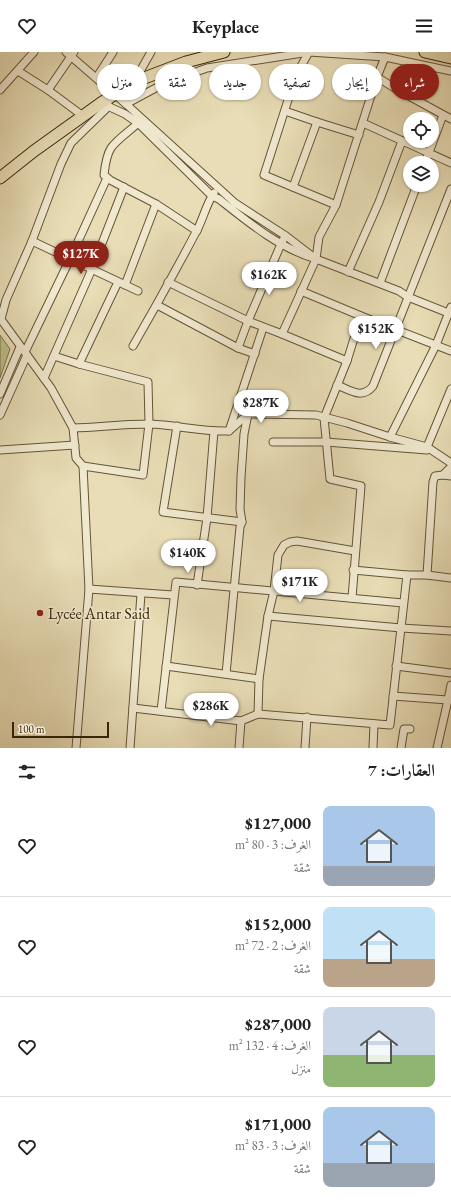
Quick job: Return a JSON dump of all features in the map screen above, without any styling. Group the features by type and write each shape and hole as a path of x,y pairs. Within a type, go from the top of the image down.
{"main road":[{"path":"147,77 186,62 224,52"},
{"path":"425,52 451,58"},
{"path":"0,178 34,151 83,116 105,105 109,100"}],"street":[{"path":"1,88 34,52"},
{"path":"105,64 113,52"},
{"path":"144,64 151,52"},
{"path":"309,52 296,75 264,175 336,204"},
{"path":"126,104 165,83 207,68 309,52 385,57 451,71"},
{"path":"48,90 70,54 97,77"},
{"path":"382,64 385,57"},
{"path":"18,71 48,90 83,116"},
{"path":"382,80 451,119"},
{"path":"121,100 162,148 212,196 254,227 299,254 316,258 399,291 408,297 450,311 436,345 390,437"},
{"path":"282,334 316,258 319,237 336,204 370,100"},
{"path":"76,748 89,589 83,466 76,458 73,428 44,378 0,319 3,300 32,241 61,164 71,143 105,105 140,121 235,203 286,236 316,258"},
{"path":"285,110 359,135"},
{"path":"427,156 443,114"},
{"path":"140,121 118,140 111,149 106,160 104,175 156,204 197,231"},
{"path":"293,187 317,122"},
{"path":"363,123 451,163"},
{"path":"348,272 379,202 402,141"},
{"path":"0,394 24,351 70,259 107,178"},
{"path":"44,378 92,269 124,187"},
{"path":"133,346 197,231 212,196 218,188"},
{"path":"337,385 365,394 373,386 394,329 451,189"},
{"path":"380,283 413,192"},
{"path":"78,364 122,283 156,204"},
{"path":"238,348 281,244 286,236"},
{"path":"32,241 138,291"},
{"path":"168,282 248,322 282,334 347,361"},
{"path":"301,291 451,351"},
{"path":"157,304 238,348 255,354"},
{"path":"352,598 353,570 361,486 330,479 324,418 347,361 361,316"},
{"path":"229,431 264,328"},
{"path":"0,415 24,351"},
{"path":"54,356 78,364 148,382 148,424 143,475 83,466"},
{"path":"430,449 451,389"},
{"path":"73,428 148,424 214,431 229,431 248,414 316,415 430,449 451,463"},
{"path":"226,674 240,527 242,522 240,509 241,477 244,434 248,414"},
{"path":"177,426 163,512 242,522"},
{"path":"197,585 207,518 214,431"},
{"path":"273,442 326,442 430,449"},
{"path":"0,450 75,445"},
{"path":"427,576 433,482 435,476 447,476 451,466"},
{"path":"258,714 260,679 268,616 274,590 278,555 281,548 290,542 297,541 355,552"},
{"path":"353,570 406,576 451,578"},
{"path":"133,708 241,721 258,714 390,725 406,576"},
{"path":"161,711 173,595 176,582 403,603"},
{"path":"89,589 141,594 173,595"},
{"path":"130,748 141,594"},
{"path":"268,616 451,631"},
{"path":"166,666 260,679"},
{"path":"396,666 451,673"},
{"path":"438,748 451,684"},
{"path":"393,696 448,700"},
{"path":"305,748 307,717"},
{"path":"239,748 241,721"},
{"path":"373,748 374,724"},
{"path":"401,748 404,729 410,729"}],"green space":[{"path":"0,335 10,349 0,378"}],"place":[{"name":"Lycée Antar Said","path":"40,613"}]}
